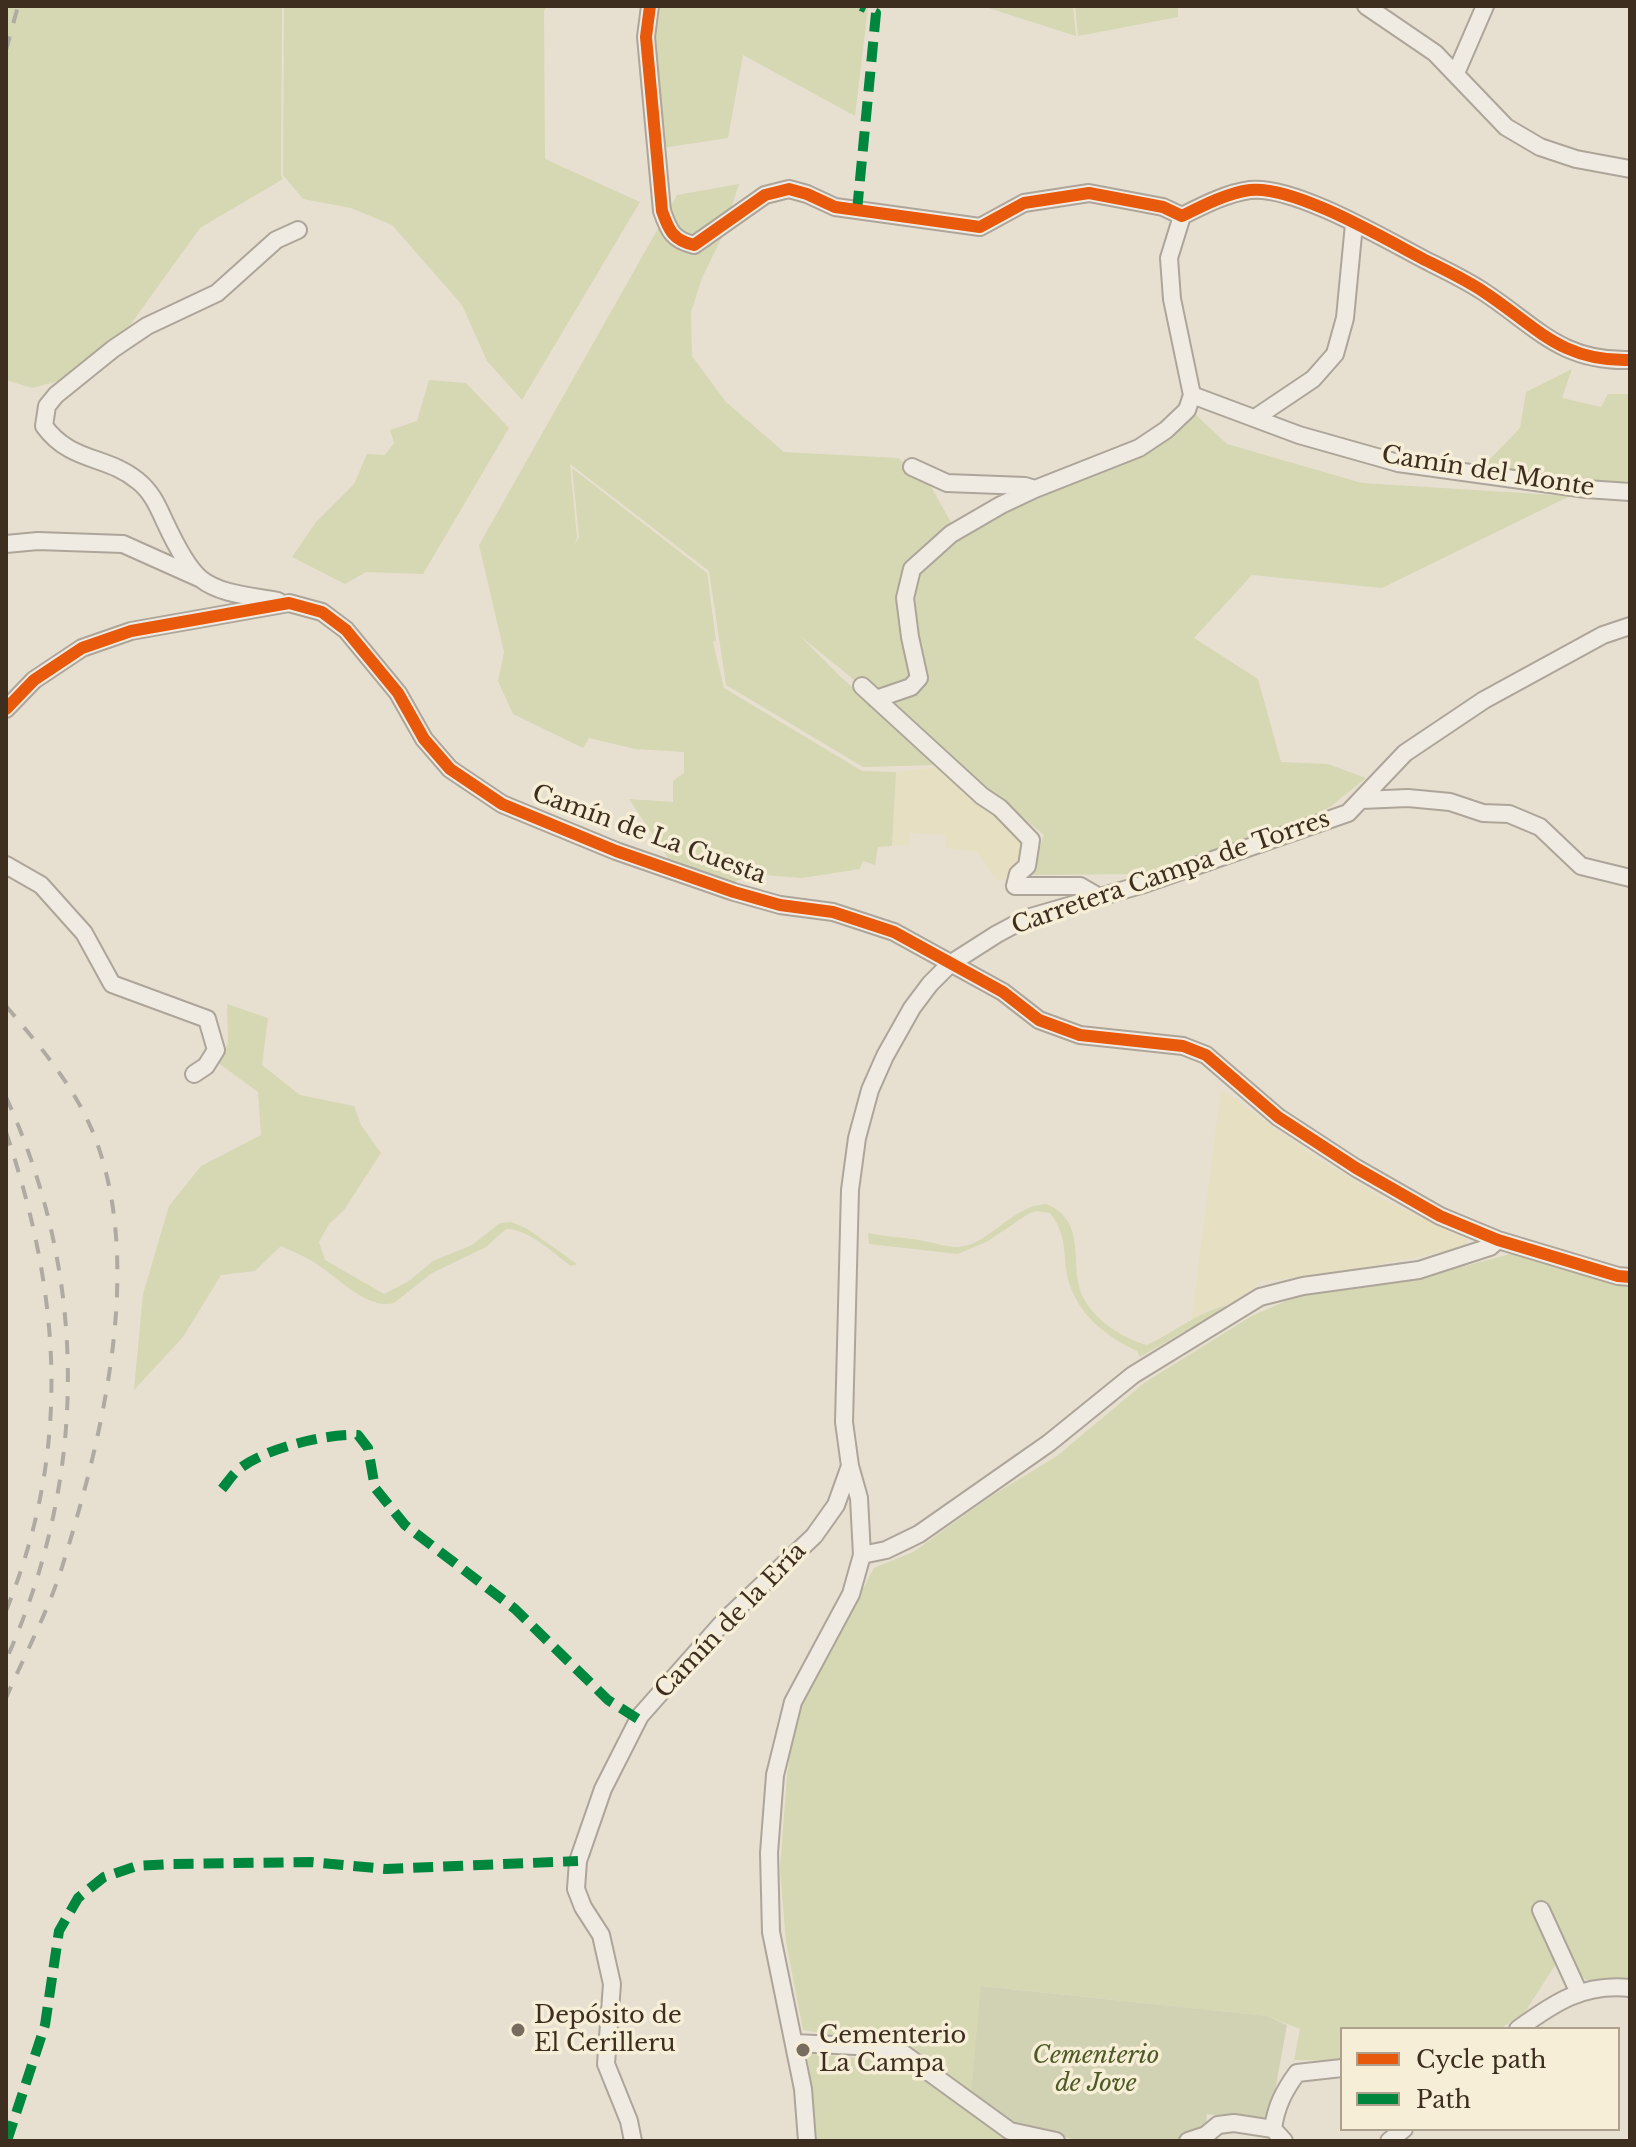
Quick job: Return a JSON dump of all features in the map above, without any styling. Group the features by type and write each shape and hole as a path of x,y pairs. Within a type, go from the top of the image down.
{"street":[{"path":"650,6 646,37 662,211 669,231 678,241 694,245 765,195 789,189 835,207 980,227 1024,203 1089,193 1163,207 1182,216"},
{"path":"1366,6 1435,53 1506,127 1540,147 1576,159 1630,169"},
{"path":"1456,73 1485,6"},
{"path":"876,699 911,687 919,678 905,598 912,569 951,534 989,511 1035,489 1139,448 1166,430 1187,410 1192,395 1188,363 1172,299 1169,258 1182,216 1205,204 1251,190 1286,194 1354,224 1482,290 1550,341 1577,354 1605,361 1630,360"},
{"path":"1192,395 1255,418 1313,379 1335,354 1345,318 1354,224"},
{"path":"200,579 155,501 138,481 55,441 44,426 47,406 56,395 113,349 147,326 217,293 276,240 298,230"},
{"name":"Camín del Monte","path":"1255,418 1299,435 1398,463 1586,489 1630,492"},
{"path":"912,467 947,483 1035,489"},
{"path":"6,544 38,541 123,544 221,589 289,603"},
{"name":"Camín de La Cuesta","path":"6,709 34,680 82,648 131,631 289,603 322,612 346,630 398,693 424,739 450,769 502,804 616,851 734,892 780,905 833,912 894,932 1003,992 1039,1020 1080,1035 1183,1046 1206,1055 1278,1117 1356,1168 1440,1216 1498,1240 1630,1277"},
{"name":"Carretera Campa de Torres","path":"807,2141 803,2089 771,1932 769,1853 775,1775 793,1702 851,1594 862,1555 859,1498 850,1466 844,1422 850,1190 857,1138 870,1090 885,1056 912,1008 950,964 1027,918 1289,835 1348,813 1405,753 1484,700 1603,635 1630,626"},
{"path":"862,686 982,796 1000,808 1031,840 1027,866 1018,874 1015,886 1080,886 1099,897"},
{"path":"1361,800 1408,798 1450,802 1483,813 1509,814 1540,827 1581,866 1630,878"},
{"path":"6,865 41,885 84,933 112,984 207,1019 216,1050 206,1066 194,1074"},
{"path":"862,1555 886,1550 919,1534 1049,1443 1133,1375 1260,1297 1303,1286 1419,1270 1490,1247 1498,1240"},
{"name":"Camín de la Ería","path":"633,2141 629,2121 606,2064 612,1984 601,1935 583,1907 576,1889 578,1861 603,1789 640,1716 724,1621 814,1536 836,1505 850,1466"},
{"path":"1541,1910 1579,1993"},
{"path":"1521,2027 1554,2003 1579,1993 1630,1988"},
{"path":"795,2043 876,2047 904,2054 1010,2131 1056,2141"},
{"path":"1188,2141 1206,2135 1218,2125 1234,2123 1279,2135 1281,2096 1297,2073 1340,2068"}],"shaded area":[{"path":"940,767 992,808 1024,844 1024,856 1004,880 997,880 976,851 945,848 945,835 910,833 909,845 892,846 896,772"},
{"path":"1221,1089 1314,1156 1387,1201 1466,1239 1468,1247 1362,1268 1260,1282 1250,1292 1226,1305 1207,1310 1191,1322"}],"green space":[{"path":"6,6 282,6 283,179 200,228 97,371 32,388 6,380"},
{"path":"284,6 547,6 544,11 545,159 640,202 522,400 487,361 462,305 392,225 351,208 303,199 283,175"},
{"path":"651,6 868,8 855,116 743,55 728,138 662,148"},
{"path":"982,6 1073,6 1076,36"},
{"path":"1075,6 1178,6 1178,17 1078,36"},
{"path":"739,184 722,237 702,278 691,312 692,356 726,402 784,452 898,458 929,483 953,526 1114,460 1194,413 1227,444 1362,483 1570,496 1382,588 1252,575 1194,638 1258,679 1281,762 1328,764 1366,778 1330,807 1290,824 1140,874 1030,875 1044,835 799,635 939,765 863,767 726,685 709,571 570,464 577,537 575,544 579,537 572,468 707,573 716,641 713,642 724,688 862,771 896,772 892,846 878,847 875,865 863,861 860,869 802,878 752,874 732,883 670,861 629,799 673,802 673,781 684,773 684,752 635,749 589,738 583,748 513,714 498,681 504,652 479,545 677,195"},
{"path":"1572,369 1562,398 1601,407 1608,394 1630,394 1630,484 1483,466 1520,428 1526,392"},
{"path":"429,380 466,383 509,428 423,574 366,572 345,584 292,557 316,522 354,484 367,454 385,455 394,443 390,430 417,421"},
{"path":"227,1004 268,1018 262,1065 300,1095 354,1106 361,1125 381,1153 319,1242 325,1260 384,1294 409,1281 433,1261 472,1245 500,1223 511,1222 526,1228 577,1264 571,1266 532,1237 506,1229 486,1247 432,1273 394,1303 384,1304 365,1298 316,1264 281,1246 255,1271 221,1275 183,1337 134,1390 143,1294 169,1206 201,1166 261,1135 258,1092 217,1062 228,1044"},
{"path":"1046,1204 1068,1221 1073,1233 1083,1297 1102,1321 1120,1333 1147,1345 1195,1318 1226,1305 1217,1317 1201,1322 1140,1357 1137,1351 1098,1326 1078,1303 1067,1275 1061,1234 1050,1213 1036,1211 1028,1214 988,1241 958,1254 869,1244 868,1233 946,1246 967,1246 1026,1209"},
{"path":"1526,1250 1618,1285 1630,1286 1630,1984 1586,1980 1561,1956 1525,2012 1503,2027 1340,2027 1340,2061 1294,2060 1300,2029 1267,2016 982,1986 971,2094 908,2047 803,2030 786,1942 780,1869 787,1775 797,1710 874,1568 913,1552 993,1495 1057,1456 1144,1383 1250,1317 1292,1298 1438,1273"},
{"name":"Cementerio de Jove","path":"981,1986 1267,2016 1287,2025 1269,2124 1207,2114 1205,2132 1173,2141 1081,2141 1009,2124 971,2094"},
{"path":"807,2053 887,2061 935,2087 1001,2135 1026,2141 817,2141"}],"railway":[{"path":"6,50 18,6"},
{"path":"6,1006 64,1080 92,1130 108,1181 116,1235 117,1290 113,1347 104,1404 78,1514 51,1598 6,1698"},
{"path":"6,1097 33,1166 53,1236 64,1307 68,1378 64,1450 52,1521 33,1591 6,1660"},
{"path":"6,1132 38,1253 48,1313 51,1372 50,1431 42,1490 27,1550 6,1611"}],"marked path":[{"path":"857,211 876,13 861,6"},
{"path":"222,1489 238,1470 263,1455 313,1440 358,1435 368,1448 375,1488 405,1525 515,1609 608,1700 638,1719"},
{"path":"7,2141 45,2025 59,1931 78,1898 104,1877 137,1866 171,1864 310,1862 386,1869 578,1861"}],"cycle path":[{"path":"650,6 646,37 662,211 673,234 687,243 694,245 765,195 789,189 835,207 980,227 1024,203 1089,193 1163,207 1182,216 1232,194 1250,190 1269,191 1339,215 1455,275 1567,349 1606,359 1630,360"},
{"path":"6,709 34,680 82,648 131,631 289,603 322,612 346,630 398,693 424,739 450,769 502,804 616,851 734,892 780,905 833,912 894,932 1003,992 1039,1020 1080,1035 1183,1046 1206,1055 1278,1117 1356,1168 1440,1216 1498,1240 1630,1277"}],"place":[{"name":"Depósito de El Cerilleru","path":"518,2030"},
{"name":"Cementerio La Campa","path":"803,2050"}]}
